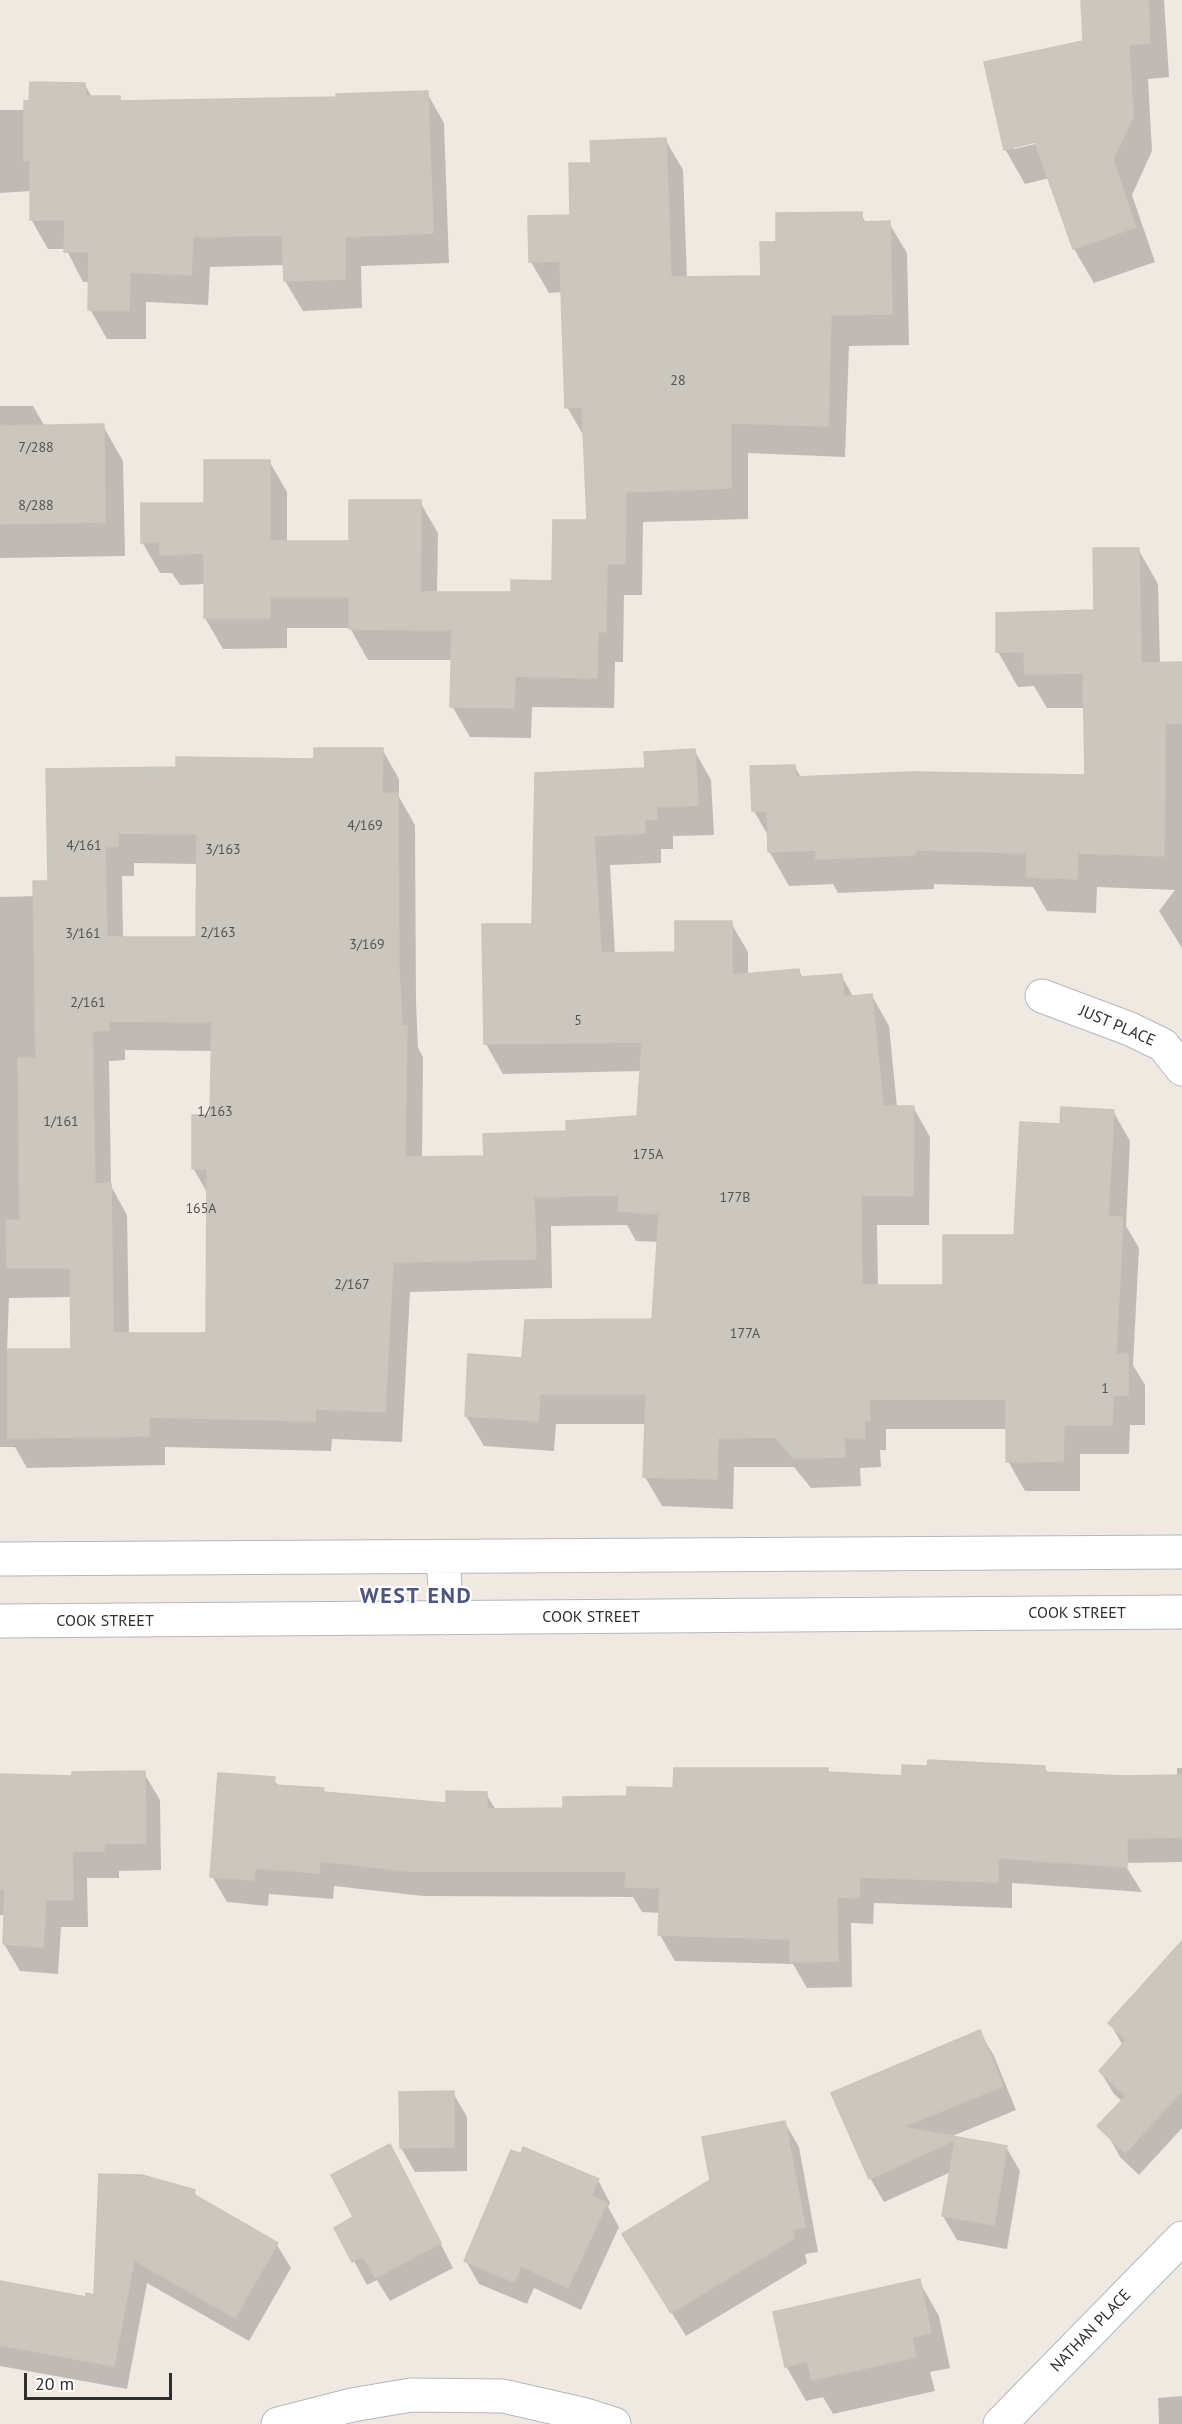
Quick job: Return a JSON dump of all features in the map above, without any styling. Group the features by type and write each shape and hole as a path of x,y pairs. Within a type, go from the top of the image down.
{"street":[{"name":"JUST PLACE","path":"1042,996 1130,1029 1163,1045 1182,1070"},
{"path":"0,1559 1182,1552"},
{"path":"443,1558 447,1618"},
{"name":"COOK STREET","path":"0,1621 1182,1612"},
{"name":"NATHAN PLACE","path":"1000,2424 1182,2238"},
{"path":"278,2424 351,2405 411,2395 503,2396 582,2414 614,2424"}],"building":[{"path":"1081,0 1148,0 1150,43 1129,45 1133,116 1113,160 1136,227 1073,249 1035,142 1004,150 984,62 1083,41"},
{"path":"30,82 85,83 86,96 120,96 120,101 336,97 336,94 428,91 433,233 345,237 345,279 284,281 282,235 193,237 191,275 130,272 129,310 88,310 89,252 64,252 65,220 30,220 30,160 24,161 24,101 29,101"},
{"path":"666,138 671,277 761,276 760,242 776,242 776,213 862,212 862,222 890,221 892,314 831,315 828,426 731,423 731,488 626,492 625,564 607,564 606,632 598,631 597,678 515,676 514,708 450,707 452,630 349,629 349,597 270,597 270,618 204,618 204,553 160,555 160,542 141,543 141,503 204,503 204,460 270,460 270,541 349,541 349,500 421,500 420,592 511,592 511,580 552,581 553,520 587,520 582,407 565,408 560,261 529,262 528,216 570,215 569,163 591,163 590,141"},
{"path":"104,424 105,522 0,524 0,426"},
{"path":"1093,548 1139,548 1141,663 1182,662 1182,723 1165,724 1164,856 1078,853 1077,879 1026,877 1027,853 915,850 915,855 816,859 816,850 768,852 767,811 752,811 750,766 795,765 796,777 912,772 1085,775 1083,673 1025,674 1024,652 996,652 996,613 1094,610"},
{"path":"314,748 383,748 382,794 398,793 399,971 402,1026 407,1026 405,1157 484,1156 483,1134 566,1131 566,1121 637,1116 642,1042 484,1044 482,924 532,924 535,773 645,768 644,752 695,749 698,805 656,807 657,819 644,820 645,833 594,836 601,953 675,952 675,921 732,921 732,975 799,969 800,977 842,974 844,997 872,994 883,1106 914,1106 913,1196 861,1195 862,1285 943,1285 943,1235 1014,1235 1020,1122 1060,1124 1061,1107 1114,1110 1108,1217 1123,1217 1116,1354 1128,1354 1128,1395 1113,1395 1112,1425 1064,1425 1063,1461 1006,1462 1006,1399 869,1399 870,1420 864,1420 865,1438 844,1438 845,1457 793,1458 775,1437 718,1438 717,1479 643,1477 646,1394 540,1394 538,1421 465,1416 468,1354 522,1358 525,1320 652,1319 659,1214 618,1211 619,1195 534,1197 536,1259 393,1262 385,1412 315,1409 315,1421 149,1417 149,1436 8,1438 8,1349 71,1349 70,1268 7,1268 6,1220 20,1220 18,1058 36,1058 33,881 48,881 46,769 176,767 176,757 314,759","holes":["118,833 197,834 196,937 107,937 105,847 118,846","109,1021 212,1022 210,1115 192,1115 192,1169 207,1169 206,1333 113,1333 111,1183 95,1184 92,1031 109,1030"]},
{"path":"928,1760 1045,1766 1044,1772 1124,1776 1182,1775 1182,1837 1127,1838 1127,1867 998,1858 998,1882 860,1877 859,1898 837,1897 838,1961 790,1962 790,1939 658,1935 660,1888 625,1887 626,1871 407,1871 320,1861 319,1873 255,1868 254,1880 210,1877 218,1773 275,1777 274,1785 324,1788 323,1792 446,1803 446,1791 487,1792 487,1809 563,1808 563,1797 627,1796 627,1787 673,1788 674,1768 828,1768 828,1772 902,1776 902,1765 927,1766"},
{"path":"145,1771 146,1843 104,1844 104,1851 72,1851 73,1900 46,1900 43,1947 3,1944 5,1889 0,1889 0,1774 72,1776 72,1772"},
{"path":"1182,1941 1182,2091 1125,2153 1097,2126 1126,2096 1099,2071 1126,2040 1108,2023"},
{"path":"980,2030 1003,2086 902,2127 1007,2146 994,2225 942,2216 955,2140 869,2179 831,2093"},
{"path":"454,2091 454,2147 400,2148 399,2092"},
{"path":"785,2121 805,2227 792,2230 794,2238 671,2313 622,2234 710,2180 702,2137"},
{"path":"390,2144 441,2243 375,2278 363,2256 352,2262 334,2228 353,2217 331,2175"},
{"path":"523,2147 599,2179 591,2196 607,2203 568,2288 521,2266 514,2282 464,2261 511,2150 521,2154"},
{"path":"99,2174 142,2175 195,2190 193,2194 278,2243 235,2318 134,2260 114,2366 0,2345 0,2281 86,2297 86,2293 94,2295"},
{"path":"920,2279 931,2333 912,2337 916,2357 812,2380 807,2361 785,2367 773,2312"}],"district":[{"name":"WEST END","path":"416,1597"}]}
